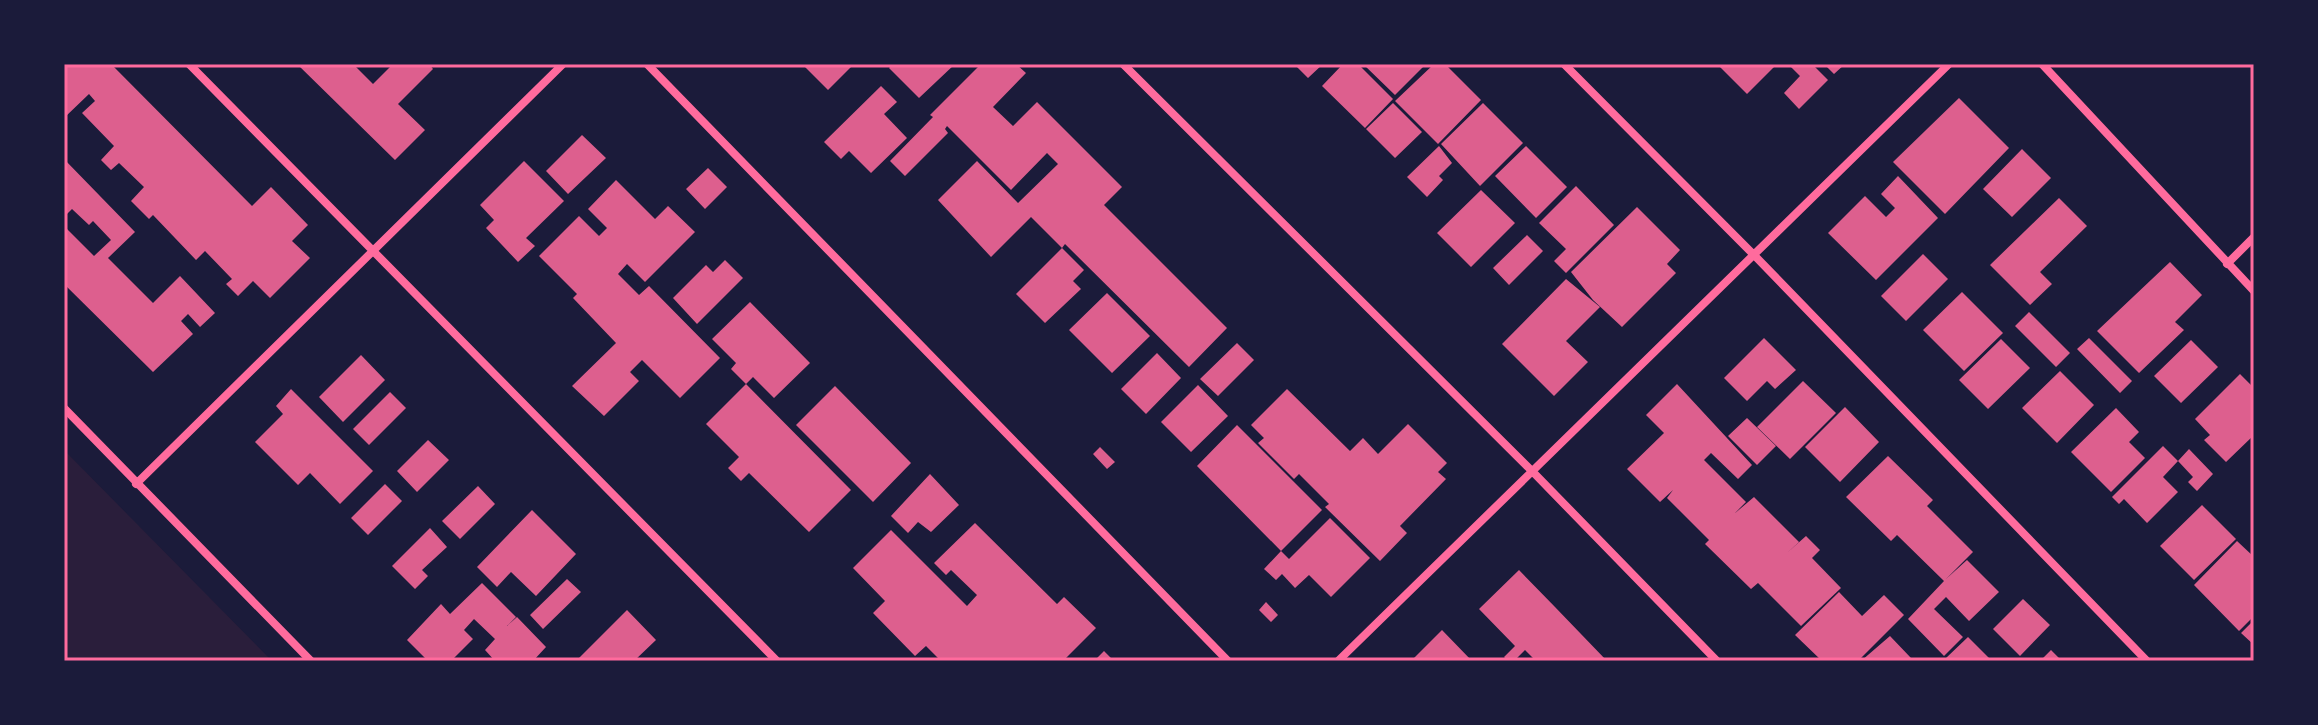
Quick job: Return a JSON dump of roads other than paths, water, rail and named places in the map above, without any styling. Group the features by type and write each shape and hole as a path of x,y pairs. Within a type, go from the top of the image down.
{"street":[{"path":"189,64 777,661"},
{"path":"136,484 563,64"},
{"path":"647,64 1228,661"},
{"path":"1123,64 1532,471 1717,661"},
{"path":"1564,64 1754,255 2147,661"},
{"path":"1338,661 1949,64"},
{"path":"2042,64 2254,291"},
{"path":"2227,264 2254,237"},
{"path":"64,408 311,661"}]}
